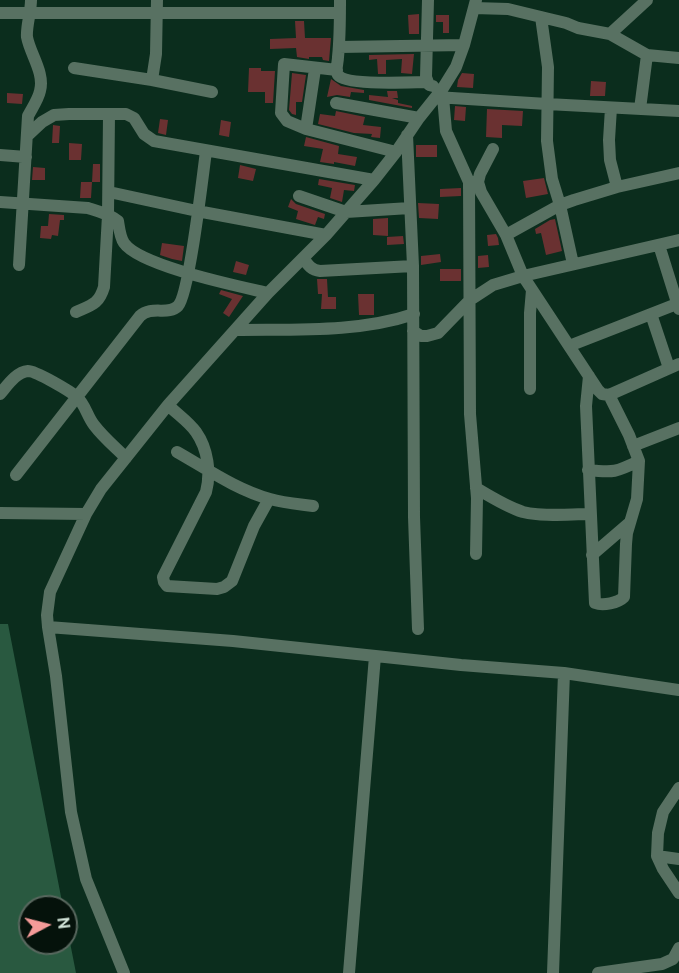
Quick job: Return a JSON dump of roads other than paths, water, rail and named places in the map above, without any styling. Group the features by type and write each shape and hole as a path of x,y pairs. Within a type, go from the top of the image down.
{"street":[{"path":"152,80 156,54 157,0"},
{"path":"340,0 338,75 344,79 376,83 427,82"},
{"path":"428,0 427,82 440,94 547,104 679,111"},
{"path":"610,34 647,0"},
{"path":"124,973 86,879 71,812 56,676 46,615 50,592 100,489 168,405 268,293 326,235 396,152 419,118 440,94 456,67 475,4 508,9 610,34 647,55 679,58"},
{"path":"19,265 28,116 40,93 41,85 27,36 31,6"},
{"path":"0,13 31,6 157,14 340,13"},
{"path":"541,17 548,67 547,104 552,179 573,264"},
{"path":"339,47 464,45"},
{"path":"640,109 647,55"},
{"path":"337,70 284,64 281,113 287,120 306,129 396,152"},
{"path":"74,68 212,92"},
{"path":"306,129 315,69"},
{"path":"440,94 446,131 506,235 523,276 602,394 609,395 674,366 651,314"},
{"path":"336,103 419,118"},
{"path":"611,108 610,160 617,187"},
{"path":"27,136 42,122 54,115 126,114 134,118 144,134 154,141 374,180"},
{"path":"76,312 97,303 105,287 110,115"},
{"path":"407,135 413,266 414,517 418,629"},
{"path":"476,554 476,488 470,414 470,300 474,182 493,149"},
{"path":"16,475 140,316 152,310 169,310 177,307 182,301 206,151"},
{"path":"0,155 26,157"},
{"path":"506,235 574,200 617,187 679,173"},
{"path":"109,192 326,235"},
{"path":"299,196 346,212 410,208"},
{"path":"0,202 88,208 115,218 124,243 155,262 188,273 268,293"},
{"path":"413,331 422,336 438,333 470,300 493,285 679,240"},
{"path":"569,346 678,305 659,245"},
{"path":"303,258 314,270 413,266"},
{"path":"530,389 532,290"},
{"path":"235,330 364,325 387,322 414,314"},
{"path":"0,394 20,374 28,371 36,372 77,397 100,433 126,458"},
{"path":"589,376 586,406 594,603 603,604 622,600 624,597 627,533 637,499 639,461 609,395"},
{"path":"168,405 196,431 205,449 209,482 163,577 167,586 217,590 232,581 254,526 269,499"},
{"path":"633,446 679,428"},
{"path":"177,452 247,491 269,499 313,506"},
{"path":"588,470 614,472 639,461"},
{"path":"476,488 512,508 525,512 590,514"},
{"path":"0,513 86,514"},
{"path":"592,555 631,521"},
{"path":"48,627 233,641 564,673 679,690"},
{"path":"349,973 375,656"},
{"path":"553,973 564,673"},
{"path":"679,788 663,812 658,833 657,856 679,892"},
{"path":"657,856 679,859"},
{"path":"598,973 662,964 673,959 679,948"}]}
